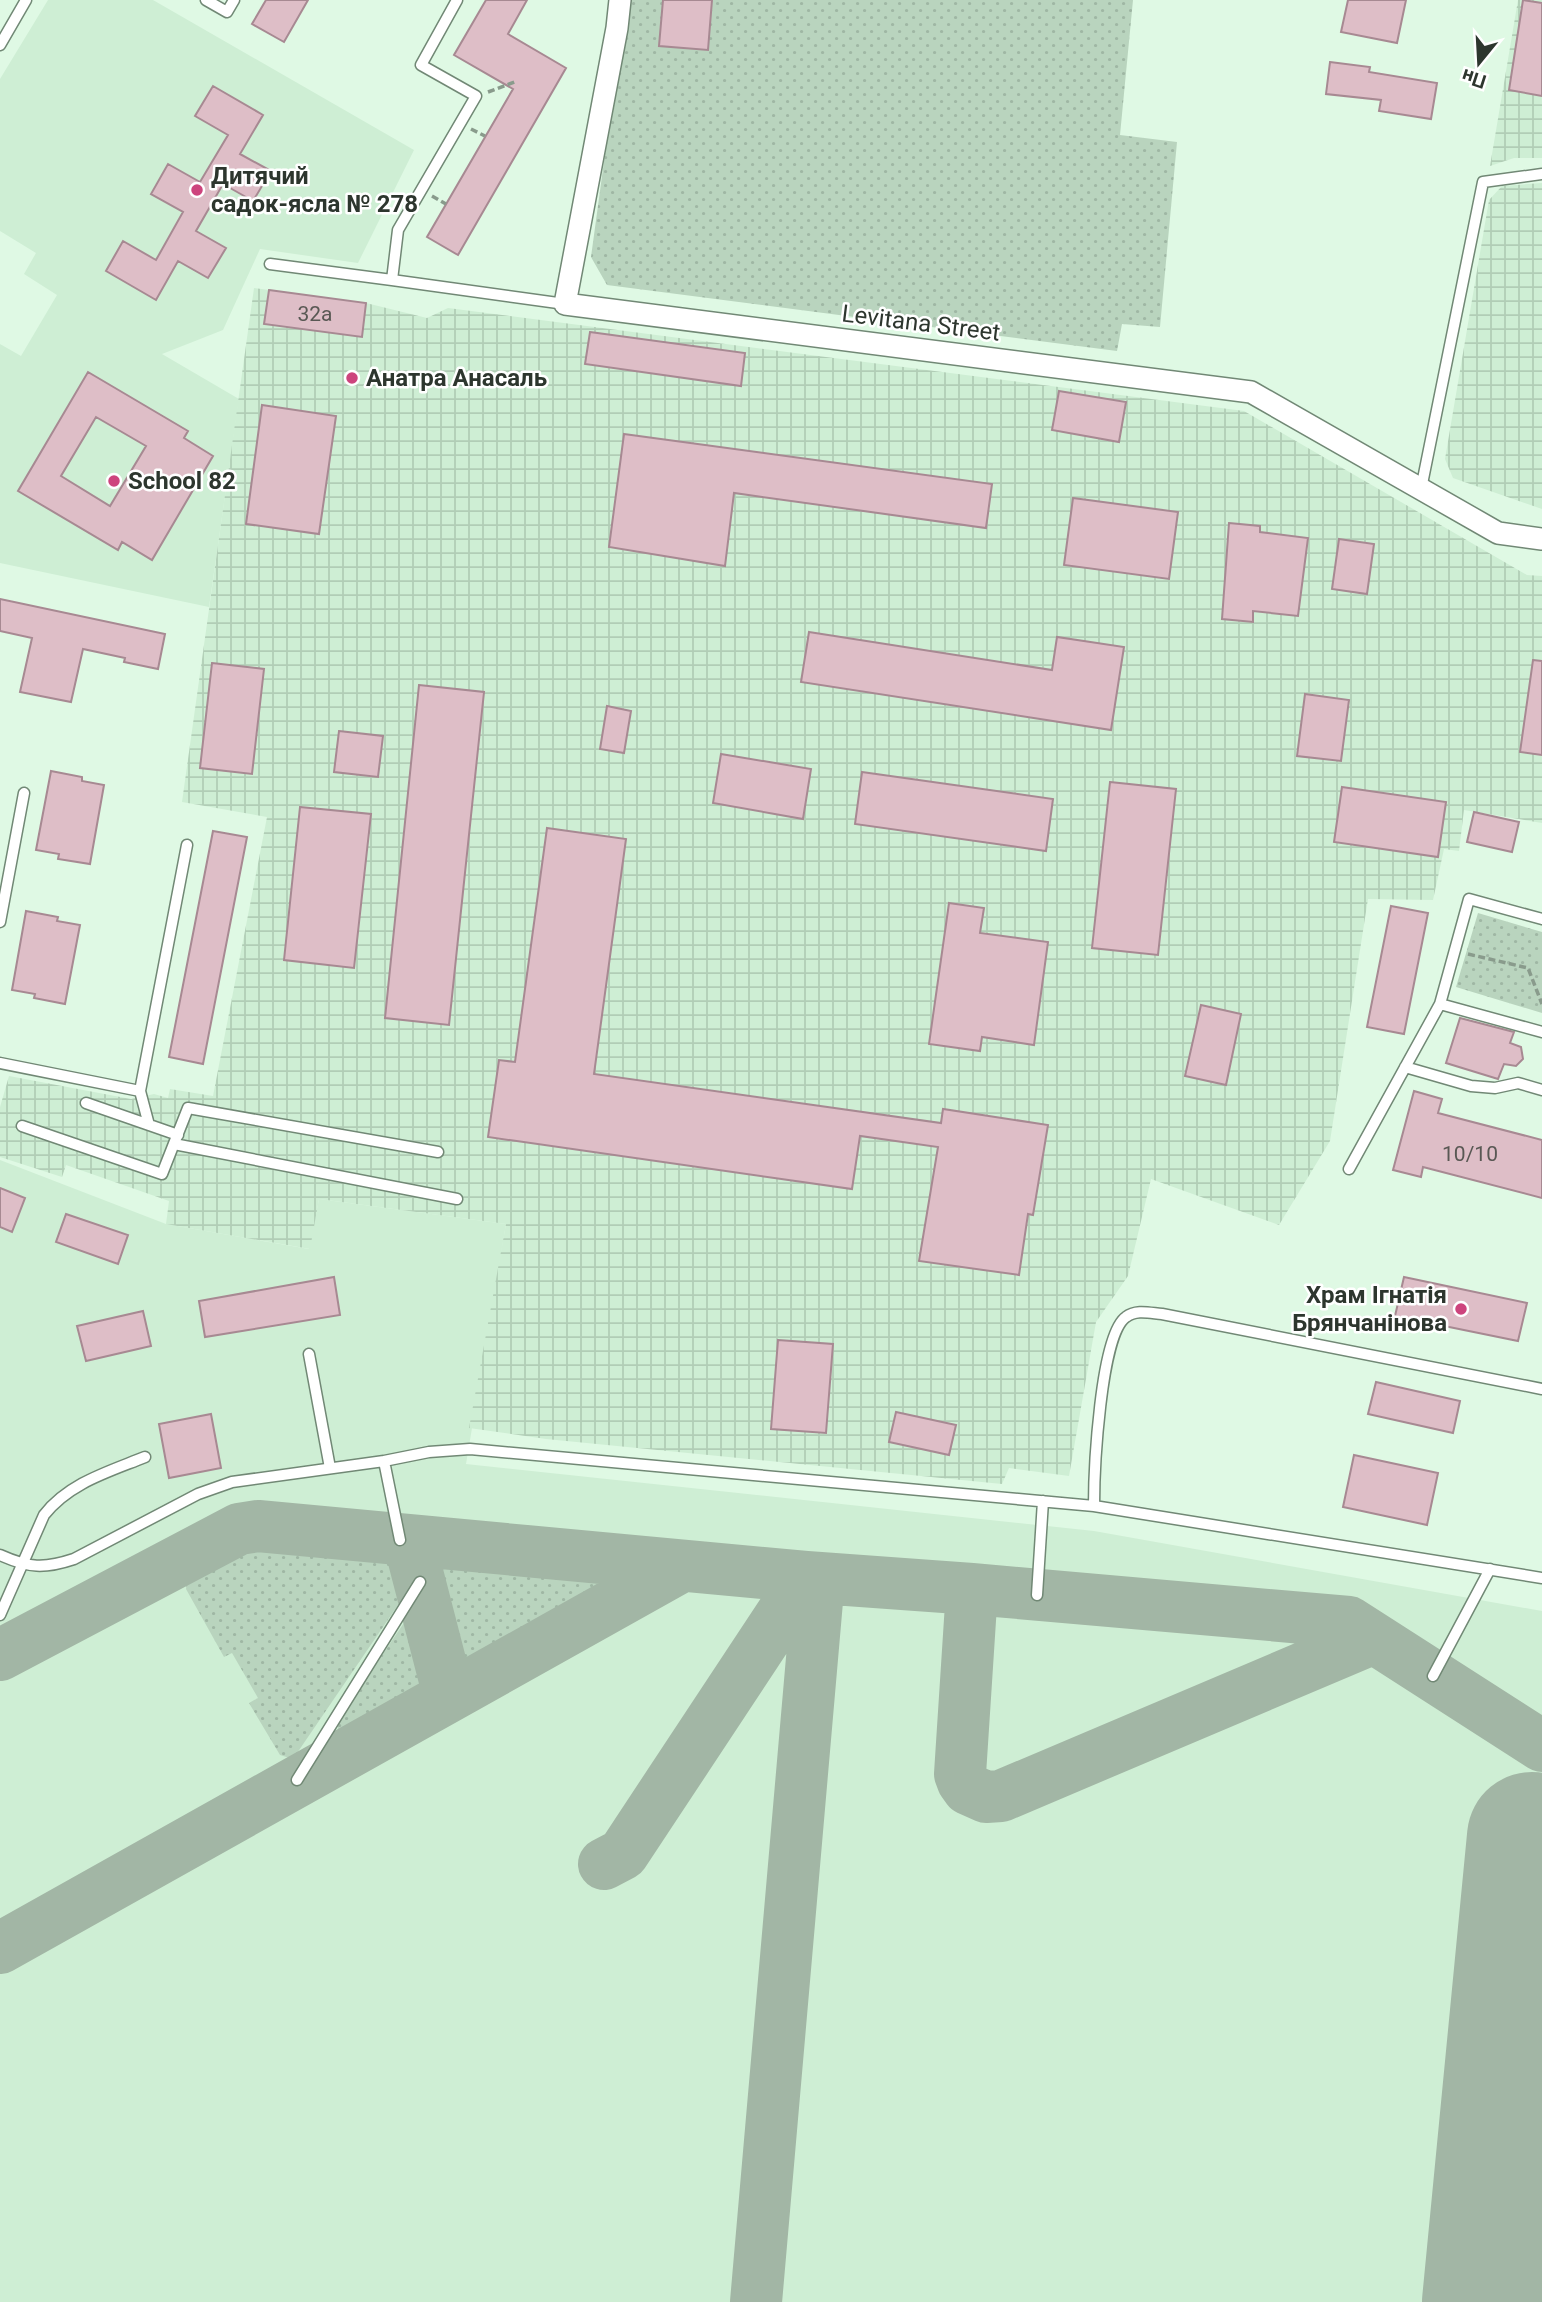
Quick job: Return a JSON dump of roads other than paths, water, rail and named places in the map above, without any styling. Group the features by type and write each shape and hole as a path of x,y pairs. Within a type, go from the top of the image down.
{"street":[{"path":"565,304 620,0"},
{"name":"Levitana Street","path":"565,304 1251,392 1497,533 1542,539"}],"lane":[{"path":"0,45 26,0"},
{"path":"205,0 227,12 234,0"},
{"path":"392,280 398,230 476,96 421,65 457,0"},
{"path":"1421,489 1483,182 1542,174"},
{"path":"270,264 565,304"},
{"path":"0,922 24,793"},
{"path":"149,1125 140,1091 187,845"},
{"path":"1349,1169 1440,1004 1469,899 1542,919"},
{"path":"1440,1004 1542,1032"},
{"path":"0,1063 140,1091"},
{"path":"1405,1067 1471,1086 1495,1088 1518,1083 1542,1090"},
{"path":"86,1103 149,1125 176,1139 457,1199"},
{"path":"22,1126 162,1174 188,1108 438,1152"},
{"path":"1094,1506 1094,1470 1107,1356 1114,1333 1124,1317 1138,1311 1542,1389"},
{"path":"309,1354 330,1468"},
{"path":"0,1555 21,1564 58,1564 75,1559 198,1494 232,1482 384,1461 429,1452 470,1449 1094,1506 1542,1578"},
{"path":"0,1615 44,1514 52,1504 79,1484 145,1457"},
{"path":"384,1461 400,1540"},
{"path":"1037,1595 1043,1501"},
{"path":"1433,1676 1490,1569"},
{"path":"297,1780 420,1582"}],"place":[{"name":"Дитячий садок-ясла № 278","path":"197,190"},
{"name":"Анатра Анасаль","path":"352,378"},
{"name":"School 82","path":"114,481"},
{"name":"Храм Ігнатія Брянчанінова","path":"1461,1309"}]}
